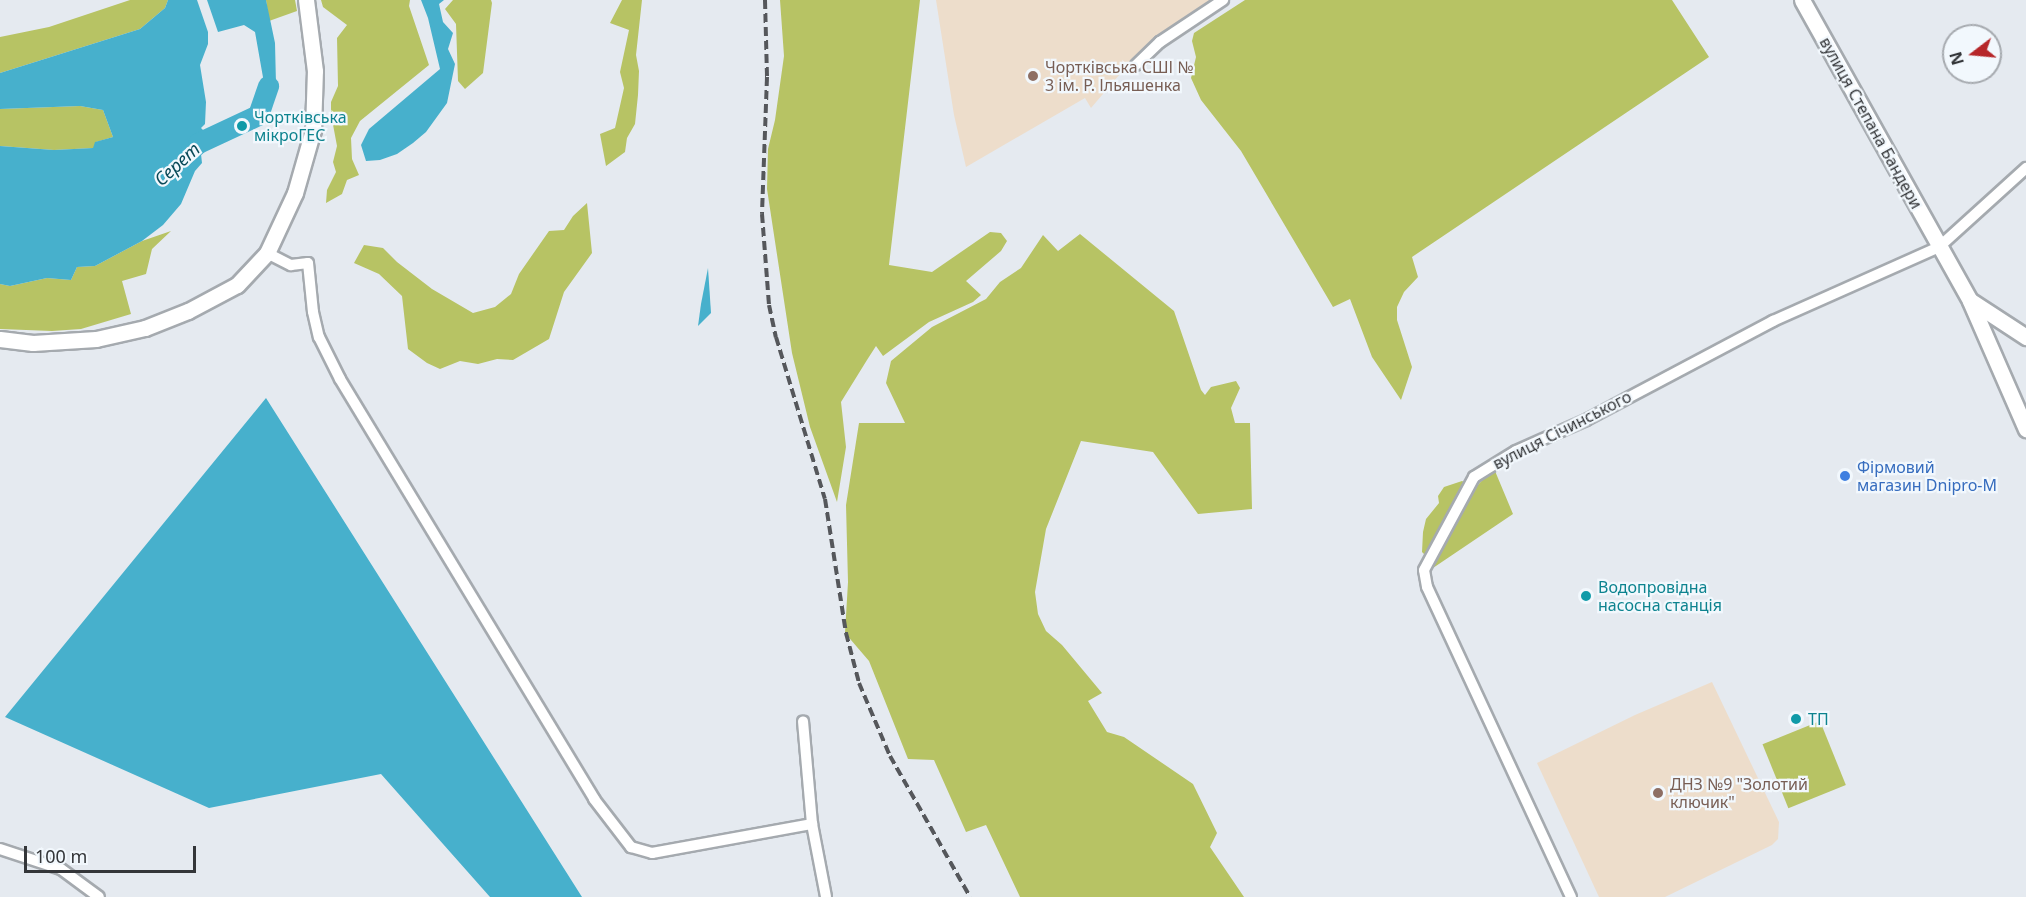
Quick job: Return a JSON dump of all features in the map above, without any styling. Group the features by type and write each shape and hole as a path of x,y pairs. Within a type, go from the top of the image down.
{"street":[{"path":"0,339 33,343 96,339 145,328 188,311 237,285 267,253 295,193 313,130 315,71 306,0"},
{"path":"1136,65 1160,42 1223,0"},
{"name":"вулиця Степана Бандери","path":"1802,0 1970,301 2026,429"},
{"path":"1940,247 2026,168"},
{"name":"вулиця Січинського","path":"1571,897 1427,587 1424,570 1474,477 1516,451 1586,420 1773,321 1940,247"},
{"path":"267,253 291,265 308,263 313,312 319,337 340,379 594,799 631,847 652,853 812,824"},
{"path":"1970,301 2026,337"},
{"path":"803,721 812,824 826,897"},
{"path":"0,849 61,869 99,897"}],"shaded area":[{"name":"Чортківська СШІ № 3 ім. Р. Ільяшенка","path":"936,0 1217,0 1137,54 1091,108 1085,98 966,167 954,115"},
{"name":"ДНЗ №9 \"Золотий ключик\"","path":"1712,682 1779,822 1778,839 1772,845 1665,897 1599,897 1537,763 1635,715"}],"green space":[{"path":"130,0 168,0 165,8 140,29 0,73 0,37 49,27"},
{"path":"266,0 295,0 297,11 269,21"},
{"path":"321,0 410,0 409,6 429,65 360,121 351,138 352,159 359,175 347,180 342,194 326,203 327,190 336,172 333,162 337,146 331,102 338,86 337,38 347,25 323,7"},
{"path":"453,0 491,0 492,3 483,73 465,89 458,81 456,24 445,9"},
{"path":"622,0 642,0 636,55 639,71 638,95 635,124 627,138 625,152 606,166 600,134 615,128 624,88 620,72 629,30 610,23"},
{"path":"780,0 920,0 889,265 932,272 990,232 1001,233 1007,241 1001,251 966,281 981,295 973,302 929,322 883,356 876,346 841,402 846,447 837,502 810,427 792,353 767,189 768,149 775,120 784,56"},
{"path":"1245,0 1672,0 1709,57 1412,257 1418,277 1404,292 1397,307 1397,320 1412,367 1401,400 1372,357 1350,299 1333,307 1241,151 1201,100 1191,78 1196,57 1192,41 1194,33"},
{"path":"80,106 103,110 113,137 96,142 94,148 54,150 0,146 0,109"},
{"path":"587,203 592,253 564,292 549,339 513,360 497,359 478,364 460,361 440,369 427,363 408,349 402,296 379,274 354,263 364,245 383,248 432,289 473,313 495,307 511,294 519,274 549,231 564,230 573,216"},
{"path":"171,231 152,249 146,274 122,281 131,314 81,329 52,331 0,329 0,284 10,286 47,278 71,280 77,267 95,266 142,241"},
{"path":"1080,234 1174,311 1201,390 1205,395 1211,387 1236,381 1240,388 1231,408 1235,423 1250,423 1252,509 1198,514 1153,452 1081,441 1046,529 1035,592 1038,614 1046,631 1062,645 1102,693 1088,701 1107,732 1124,737 1193,784 1217,833 1210,847 1244,897 1020,897 986,825 966,832 934,760 908,759 869,661 845,633 848,582 846,505 859,423 905,423 886,383 891,361 932,327 986,299 1000,282 1021,268 1043,235 1058,251"},
{"path":"1495,471 1513,514 1430,570 1448,539 1467,497 1486,476"},
{"path":"1462,481 1466,483 1426,556 1422,552 1426,519 1439,503 1438,496 1444,487"},
{"path":"1820,721 1846,785 1788,808 1763,744"}],"water":[{"path":"168,0 197,0 208,32 208,44 200,65 206,102 205,124 201,128 205,132 214,131 217,140 201,154 202,163 195,171 181,204 163,225 142,241 95,266 77,267 71,280 47,278 10,286 0,284 0,146 54,150 93,148 95,142 113,137 103,110 80,106 0,109 0,73 140,29 165,8"},
{"path":"207,0 266,0 275,43 276,84 271,110 262,118 258,107 264,83 255,32 244,25 218,32"},
{"path":"421,0 444,0 439,4 443,22 453,33 448,49 455,64 447,103 426,132 413,143 397,154 380,160 366,161 361,145 369,129 440,69 428,18"},
{"path":"708,268 711,313 698,326 701,304"},
{"path":"266,398 582,897 490,897 381,774 209,808 5,717"}],"waterway":[{"name":"Серет","path":"191,149 198,143 258,115 268,86"}],"railway":[{"path":"765,0 767,77 762,214 769,305 776,337 825,499 846,633 859,683 890,756 970,897"}],"place":[{"name":"Чортківська СШІ № 3 ім. Р. Ільяшенка","path":"1033,76"},
{"name":"Чортківська мікроГЕС","path":"242,126"},
{"name":"Фірмовий магазин Dnipro-M","path":"1845,476"},
{"name":"Водопровідна насосна станція","path":"1586,596"},
{"name":"ТП","path":"1796,719"},
{"name":"ДНЗ №9 \"Золотий ключик\"","path":"1658,793"}]}
